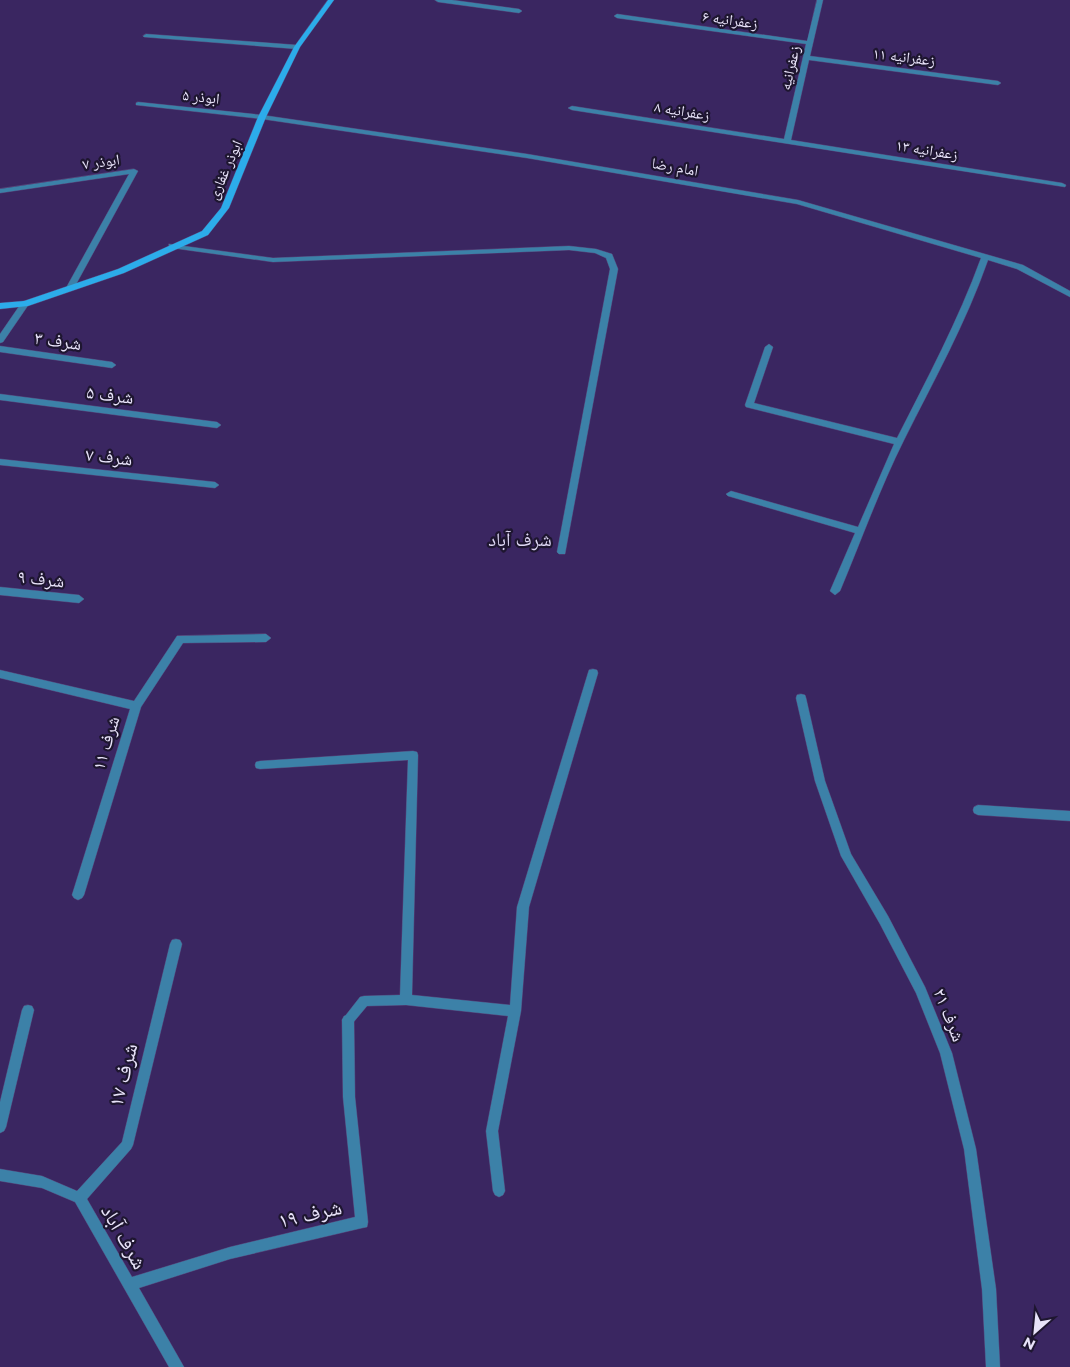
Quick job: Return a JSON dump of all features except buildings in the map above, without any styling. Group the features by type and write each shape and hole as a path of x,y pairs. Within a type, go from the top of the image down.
{"main road":[{"name":"ابوذر غفاری","path":"25,304 121,271 172,246 205,233 225,208 262,117 297,47 331,0"},
{"path":"0,306 25,304"}],"street":[{"path":"438,0 519,11"},
{"name":"زعفرانیه","path":"787,141 820,0"},
{"name":"زعفرانیه ۶","path":"617,16 810,44"},
{"path":"146,36 297,47"},
{"name":"زعفرانیه ۱۱","path":"807,58 998,83"},
{"name":"ابوذر ۵","path":"138,104 262,117"},
{"name":"زعفرانیه ۸","path":"572,108 787,141"},
{"name":"امام رضا","path":"262,117 527,156 798,202 1020,267 1070,294"},
{"name":"زعفرانیه ۱۳","path":"787,141 1062,185"},
{"name":"ابوذر ۷","path":"0,191 134,172 70,288"},
{"path":"172,246 273,260 569,248 596,251 609,256 614,269 562,552"},
{"path":"835,591 899,442 970,299 985,257"},
{"path":"0,340 25,304"},
{"path":"768,348 749,405 899,442"},
{"name":"شرف ۳","path":"0,349 112,365"},
{"name":"شرف ۵","path":"0,397 217,424"},
{"name":"شرف ۷","path":"0,462 215,484"},
{"path":"731,494 861,531"},
{"name":"شرف ۹","path":"0,591 78,599"},
{"path":"136,706 180,639 266,638"},
{"path":"498,1191 492,1131 515,1011 523,907 593,673"},
{"name":"شرف ۱۱","path":"0,674 136,706 78,895"},
{"name":"شرف ۲۱","path":"801,698 820,781 846,856 884,920 916,982 946,1053 970,1149 989,1288 993,1367"},
{"path":"260,766 413,755 406,1000 515,1011"},
{"path":"978,810 1070,816"},
{"name":"شرف ۱۷","path":"79,1198 127,1145 176,944"},
{"name":"شرف ۱۹","path":"129,1285 230,1253 362,1222 349,1097 348,1020 364,1001 406,1000"},
{"path":"0,1127 28,1010"},
{"name":"شرف آباد","path":"0,1175 42,1182 79,1198 177,1367"}],"district":[{"name":"شرف آباد","path":"520,539"}]}
